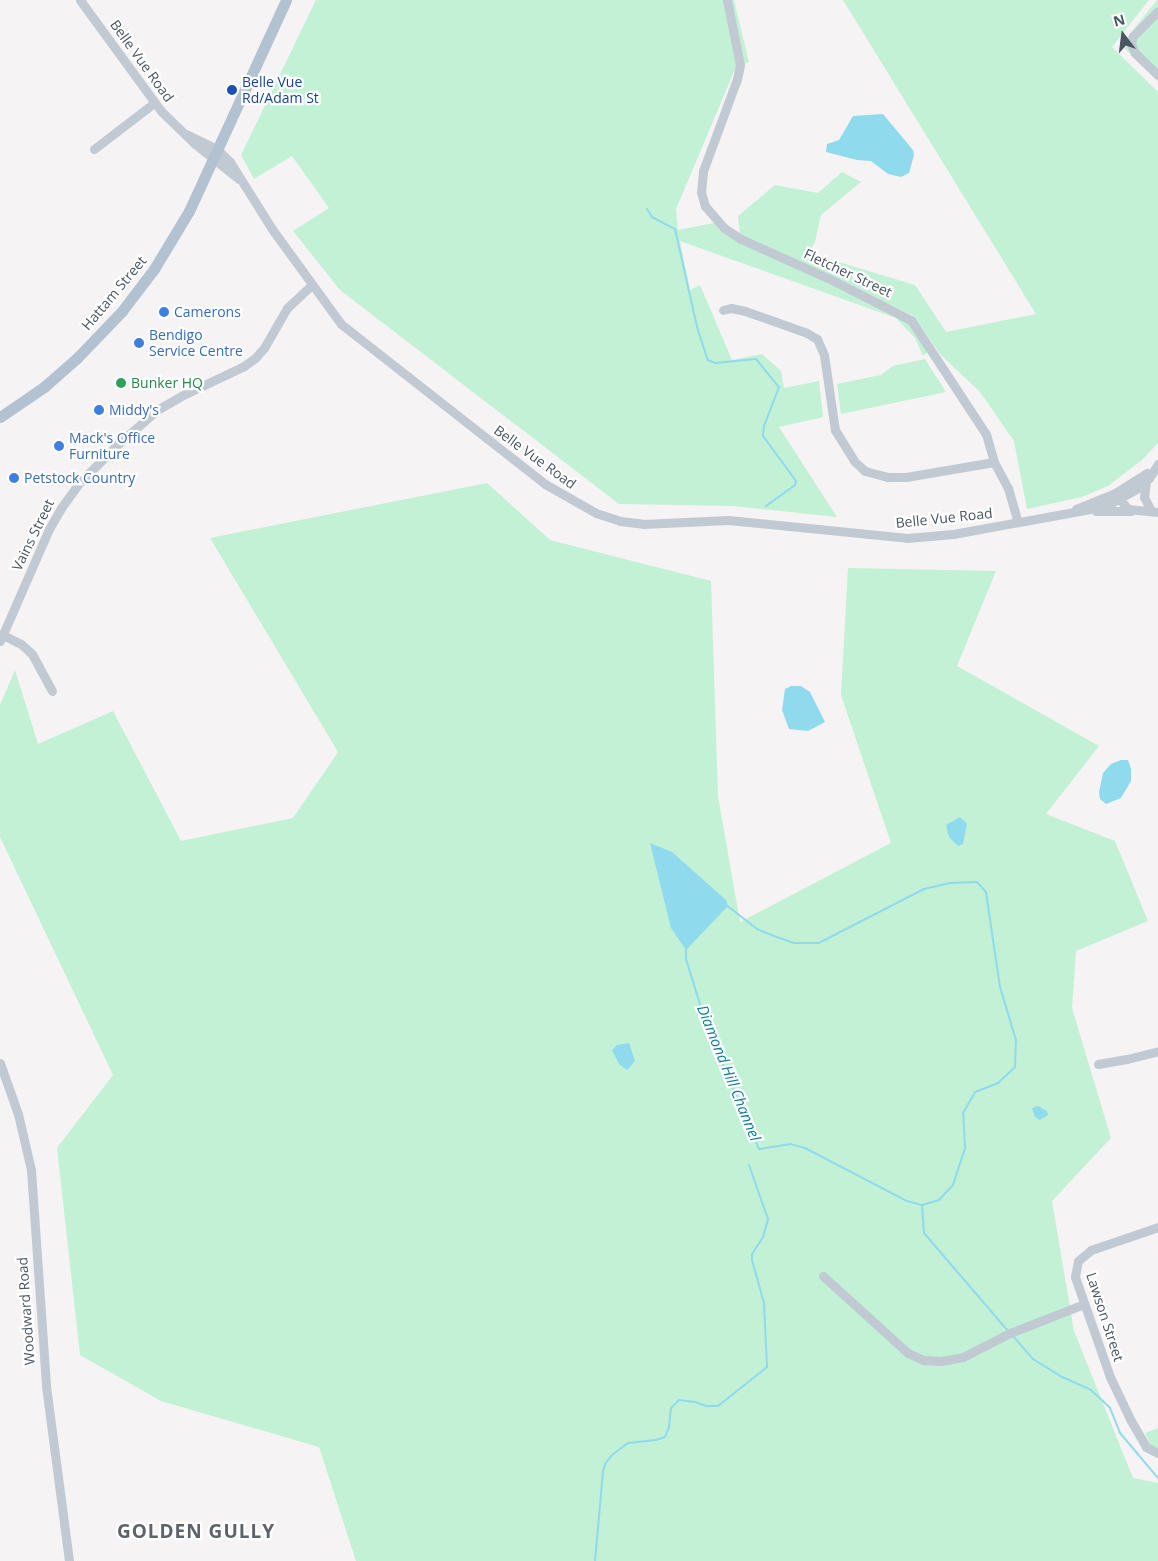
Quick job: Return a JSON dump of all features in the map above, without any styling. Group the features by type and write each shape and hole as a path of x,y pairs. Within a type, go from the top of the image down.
{"main road":[{"name":"Hattam Street","path":"0,417 59,374 102,332 131,300 171,242 189,211 286,0"}],"street":[{"name":"Belle Vue Road","path":"80,0 154,103 186,134 233,166 239,179 341,324 387,362 545,484 596,513 620,521 643,524 728,520 900,538 953,534 1072,511 1086,510 1146,481 1158,464"},
{"name":"Fletcher Street","path":"727,0 739,52 740,65 703,171 701,192 705,206 716,220 741,239 834,280 911,320 986,434 994,462 1008,488 1018,522"},
{"path":"1158,11 1133,36 1131,44 1136,53 1158,75"},
{"path":"94,149 154,103"},
{"name":"Vains Street","path":"1,638 49,529 61,508 80,482 117,444 157,410 182,394 244,366 255,358 264,348 287,308 312,285"},
{"path":"723,310 731,308 745,311 807,333 817,339 824,355 835,430 854,461 865,471 888,477 906,477 994,462"},
{"path":"1137,510 1120,493 1158,464"},
{"path":"1146,481 1144,497 1154,511"},
{"name":"Belle Vue Road","path":"1072,511 1120,493"},
{"path":"1086,510 1154,511"},
{"path":"1,638 20,644 32,654 52,691"},
{"path":"1098,1064 1128,1060 1158,1051"},
{"name":"Woodward Road","path":"0,1063 14,1101 31,1170 46,1386 69,1561"},
{"name":"Lawson Street","path":"1158,1228 1098,1247 1081,1258 1076,1266 1075,1277 1110,1377 1130,1419 1146,1446 1158,1453"},
{"path":"823,1276 908,1353 923,1360 942,1361 963,1357 1010,1333 1084,1304"}],"green space":[{"path":"316,0 734,0 749,62 736,67 676,209 678,230 714,223 913,325 928,352 923,356 915,338 896,318 680,241 690,290 700,285 732,360 762,354 781,371 784,388 819,381 823,417 779,427 837,517 733,506 619,504 340,290 293,231 329,208 292,156 254,179 241,155"},
{"path":"843,0 1149,0 1112,47 1158,92 1158,443 1142,460 1108,486 1082,497 1027,509 1014,441 980,392 940,354 914,316 740,235 738,216 775,185 818,193 842,172 861,182 821,215 815,242 809,253 915,285 946,332 1036,314"},
{"path":"1158,0 1158,81 1121,45"},
{"path":"925,359 946,392 841,414 837,384 881,375 893,366"},
{"path":"487,483 550,540 711,581 718,796 740,922 891,843 841,695 848,568 996,571 957,666 1099,746 1046,814 1115,841 1148,921 1076,951 1072,1008 1111,1138 1052,1201 1074,1331 1133,1478 1158,1483 1158,1561 356,1561 319,1447 161,1401 80,1355 57,1148 113,1075 0,837 0,705 15,670 38,744 113,711 181,841 293,818 338,752 210,538"},
{"path":"1158,1428 1158,1448 1151,1446 1145,1433"}],"water":[{"path":"883,114 913,150 914,155 909,173 901,177 888,174 871,161 857,160 826,152 827,144 839,140 853,116"},
{"path":"791,686 801,686 810,692 825,722 808,731 789,729 782,710 785,689"},
{"path":"1121,760 1128,760 1131,769 1131,781 1121,798 1106,804 1100,799 1099,792 1103,773 1111,764"},
{"path":"960,817 967,824 963,844 958,846 949,837 946,825"},
{"path":"650,843 672,852 726,900 728,906 686,950 671,928"},
{"path":"629,1043 635,1061 627,1070 619,1064 612,1050 617,1045"},
{"path":"1038,1106 1047,1111 1048,1115 1040,1120 1035,1117 1032,1108"}],"waterway":[{"path":"647,209 652,217 675,229 697,327 708,360 715,363 756,359 779,387 764,426 763,436 796,481 795,485 766,506"},
{"name":"Diamond Hill Channel","path":"686,950 686,959 707,1027 759,1149 790,1144 805,1148 907,1201 922,1205 939,1200 953,1185 965,1147 963,1113 975,1092 998,1083 1015,1067 1016,1040 1000,987 986,892 977,882 950,883 924,889 819,943 794,943 774,936 757,929 728,906"},
{"name":"Diamond Hill Channel","path":"595,1561 603,1472 605,1464 612,1455 628,1443 656,1440 665,1437 669,1427 671,1408 679,1400 695,1402 706,1406 718,1406 767,1367 764,1303 752,1254 763,1237 768,1219 749,1165"},
{"path":"922,1205 924,1233 1008,1331"},
{"path":"1013,1336 1033,1359 1060,1376 1091,1390 1110,1408 1120,1433 1158,1478"}],"place":[{"name":"Belle Vue Rd/Adam St","path":"232,90"},
{"name":"Camerons","path":"164,312"},
{"name":"Bendigo Service Centre","path":"139,343"},
{"name":"Bunker HQ","path":"121,383"},
{"name":"Middy's","path":"99,410"},
{"name":"Mack's Office Furniture","path":"59,446"},
{"name":"Petstock Country","path":"14,478"}],"district":[{"name":"GOLDEN GULLY","path":"196,1532"}]}
